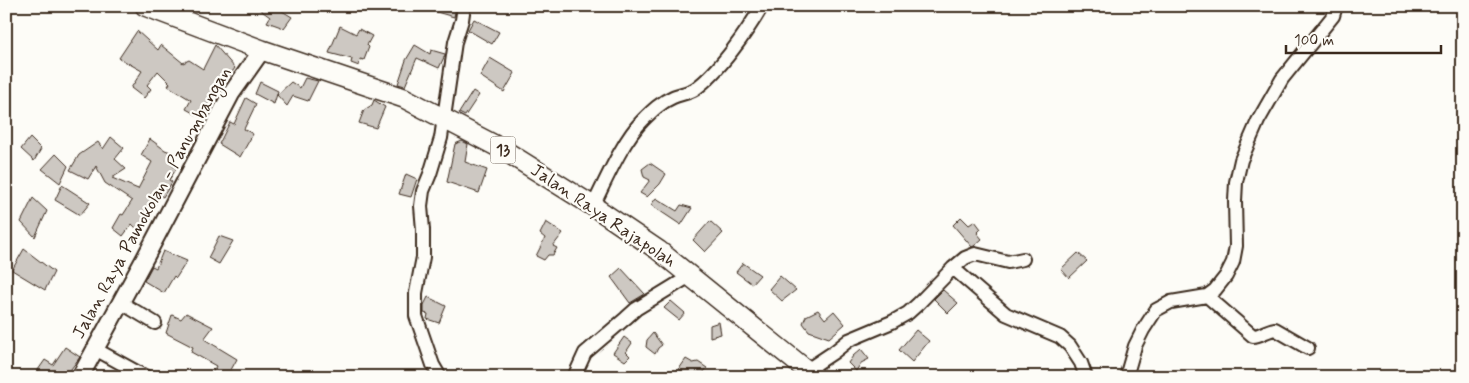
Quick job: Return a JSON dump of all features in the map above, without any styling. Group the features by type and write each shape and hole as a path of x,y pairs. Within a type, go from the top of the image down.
{"highway":[{"name":"Jalan Raya Rajapolah","path":"145,6 262,50 404,98 502,149 593,206 658,250 811,373"}],"main road":[{"name":"Jalan Raya Pamokolan - Panumbangan","path":"80,377 231,94 262,50"}],"street":[{"path":"440,377 433,365 416,316 416,293 423,257 424,230 421,206 423,191 437,154 455,42 464,6"},
{"path":"593,206 629,139 641,122 659,105 672,97 692,91 715,72 751,25 762,6"},
{"path":"1126,377 1135,346 1156,310 1170,302 1207,296 1215,290 1226,276 1233,262 1236,246 1236,182 1241,160 1258,121 1282,79 1314,37 1333,16 1336,6"},
{"path":"811,373 849,340 892,322 908,313 965,258 975,254 1008,262 1023,259"},
{"path":"953,268 1006,314 1060,337 1070,346 1081,364 1086,377"},
{"path":"574,377 586,353 636,309 690,276"},
{"path":"1207,296 1253,336 1275,329 1308,348"},
{"path":"120,302 155,323"},
{"path":"95,348 146,377"}],"building":[{"path":"255,6 274,6 292,17 284,28 267,22 270,17"},
{"path":"426,6 456,6 454,17 426,9"},
{"path":"474,19 499,32 492,44 468,30"},
{"path":"340,26 356,34 359,29 372,36 367,45 369,47 364,60 360,59 359,66 351,63 352,59 329,53"},
{"path":"137,31 158,50 161,45 183,63 189,60 203,69 215,45 235,68 222,86 220,85 213,100 211,99 199,116 186,109 191,100 168,86 170,83 158,71 147,85 151,89 144,98 131,88 142,71 119,58"},
{"path":"415,45 430,54 431,50 445,55 439,68 417,58 405,86 398,84 406,60"},
{"path":"490,58 515,73 504,92 480,76"},
{"path":"305,78 318,81 308,101 293,96 287,106 277,95 291,82 300,88"},
{"path":"260,82 278,91 274,104 255,94"},
{"path":"473,91 479,95 465,116 459,113"},
{"path":"246,98 256,104 244,129 253,134 240,157 219,144 230,122 234,124"},
{"path":"374,100 385,107 376,128 359,123 364,110 372,105"},
{"path":"111,137 124,148 115,159 126,169 112,178 138,189 152,162 141,155 150,139 165,150 176,154 172,165 177,168 169,180 172,182 163,197 161,196 145,218 151,218 141,233 132,224 123,236 113,228 121,214 123,215 132,201 105,183 96,166 88,179 70,170 79,155 98,142 103,149"},
{"path":"30,138 41,149 34,161 21,149"},
{"path":"462,141 468,144 465,162 487,170 479,193 447,182 455,144"},
{"path":"56,154 68,166 60,183 42,169"},
{"path":"650,163 666,174 660,184 647,197 640,193 650,180 644,177 642,169"},
{"path":"406,174 417,179 411,197 399,194"},
{"path":"62,185 90,203 80,215 55,200"},
{"path":"33,198 47,211 35,237 21,222"},
{"path":"656,198 677,211 681,205 692,208 681,225 651,205"},
{"path":"961,217 969,225 975,221 981,229 977,233 982,239 972,247 953,225"},
{"path":"710,221 723,233 705,252 693,240"},
{"path":"546,222 563,233 553,246 557,248 553,255 548,255 544,260 536,256 545,238 540,234"},
{"path":"219,236 233,241 219,264 208,258"},
{"path":"24,249 54,272 45,290 12,270"},
{"path":"163,251 187,261 176,278 174,276 164,293 144,281 152,266 156,268"},
{"path":"1078,253 1087,261 1069,278 1061,269"},
{"path":"743,263 760,275 752,284 736,272"},
{"path":"621,268 645,294 630,303 611,277"},
{"path":"780,276 796,290 782,301 769,289"},
{"path":"943,290 958,303 948,313 934,299"},
{"path":"428,297 446,306 439,323 427,319 428,314 424,313 424,305"},
{"path":"671,301 685,313 679,320 664,308"},
{"path":"818,310 825,319 834,311 845,324 829,338 809,331 803,323 806,316"},
{"path":"186,313 213,327 204,339 237,359 227,377 210,377 216,366 191,352 193,347 166,333 172,315 181,319"},
{"path":"719,322 721,334 710,337 710,325"},
{"path":"916,330 929,341 912,362 899,350"},
{"path":"653,333 662,345 655,354 646,347 647,340"},
{"path":"624,337 632,343 626,352 630,356 625,361 613,353"},
{"path":"65,347 80,357 65,377 47,377 38,370 45,360 53,365"},
{"path":"861,349 869,359 861,363 856,371 848,363"},
{"path":"686,359 693,363 698,362 707,368 700,377 690,377 679,369"}]}
